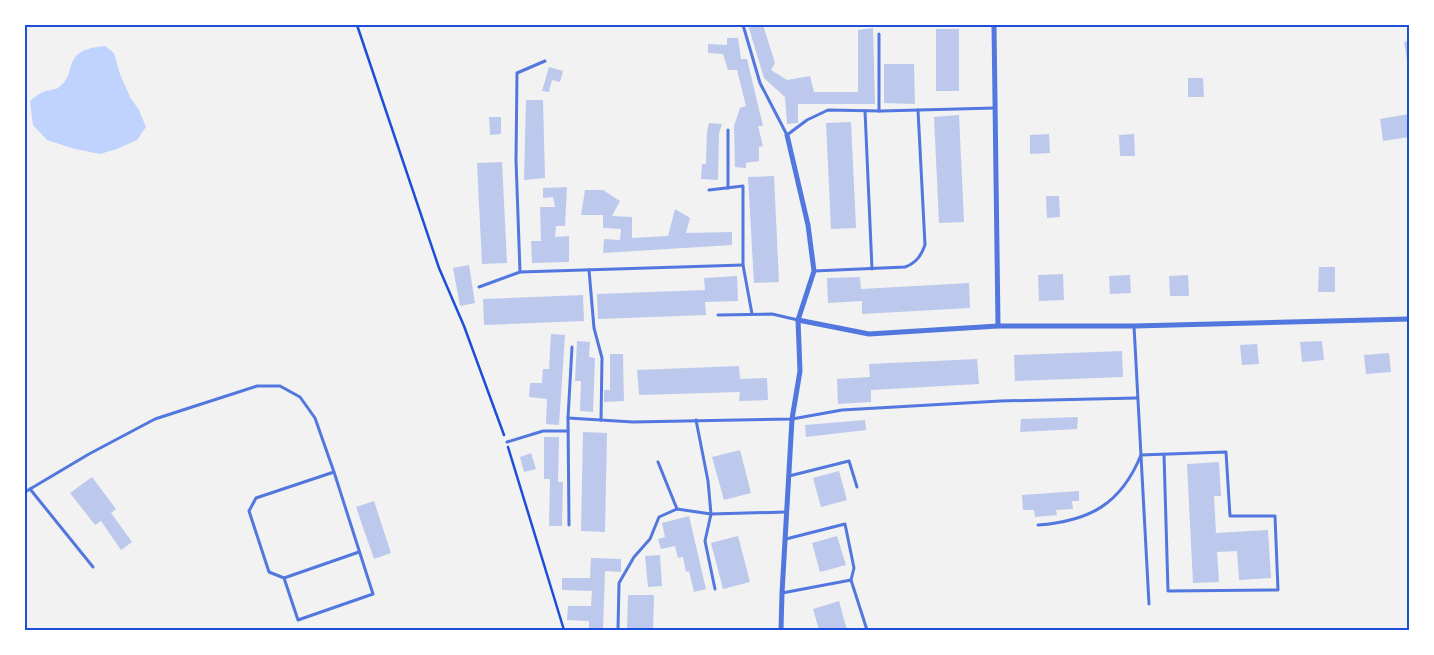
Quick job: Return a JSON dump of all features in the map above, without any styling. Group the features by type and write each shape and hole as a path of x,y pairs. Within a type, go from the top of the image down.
{"street":[{"path":"994,25 998,326"},
{"path":"781,630 792,418 800,371 798,320 814,271 808,225 787,136"},
{"path":"798,320 870,334 998,326 1134,326 1409,319"}],"lane":[{"path":"744,25 760,83 787,136 807,120 828,110 879,111 995,108"},
{"path":"879,34 879,111"},
{"path":"520,272 516,160 517,73 545,61"},
{"path":"814,271 905,267 914,264 921,254 925,245 918,110"},
{"path":"865,111 872,269"},
{"path":"728,130 728,188"},
{"path":"709,190 743,186 743,265 752,314"},
{"path":"479,287 520,272 743,265"},
{"path":"589,270 594,328 602,358 600,420"},
{"path":"718,315 772,314 798,320"},
{"path":"1134,326 1149,604"},
{"path":"568,525 568,418 572,348"},
{"path":"25,492 89,454 155,419 257,386 280,386 300,397 315,418 373,594 298,620 284,578"},
{"path":"568,418 633,422 792,418 852,410 1000,401 1137,398"},
{"path":"696,420 708,481 711,514 705,541 715,589"},
{"path":"507,442 543,432 568,432"},
{"path":"1140,455 1164,454 1226,452 1230,516 1275,516 1278,590 1168,591 1164,454"},
{"path":"1038,525 1076,519 1096,511 1118,494 1133,473 1140,455"},
{"path":"789,476 849,461 857,487"},
{"path":"658,462 677,509"},
{"path":"334,472 256,498 249,511 269,572 284,578 360,552"},
{"path":"30,489 93,567"},
{"path":"618,630 619,583 634,557 650,539 659,517 677,509 711,514 787,512"},
{"path":"785,539 845,524 854,568 851,580 867,630"},
{"path":"782,593 851,580"}],"path":[{"path":"357,25 439,268 464,326 507,442 564,630"}],"water":[{"path":"105,46 114,53 120,74 146,127 137,140 100,154 75,149 47,140 33,125 30,101 45,91 58,88 68,76 75,57 81,52 90,48"}],"building":[{"path":"748,25 763,25 775,63 771,70 787,80 810,76 814,92 858,92 858,30 873,28 875,104 798,104 798,123 787,124 785,97 764,78"},
{"path":"936,29 959,29 959,91 936,91"},
{"path":"727,38 738,38 741,59 747,59 763,126 758,126 763,146 759,147 759,161 746,163 746,168 735,167 734,126 740,108 746,106 737,70 728,70 723,54 708,53 708,44 727,45"},
{"path":"1409,41 1409,59 1407,60 1404,42"},
{"path":"884,64 914,64 915,104 884,103"},
{"path":"549,67 563,71 560,82 552,80 549,92 542,91"},
{"path":"1188,78 1203,78 1204,97 1188,97"},
{"path":"526,100 543,100 545,178 524,180"},
{"path":"1409,114 1409,137 1383,141 1380,119"},
{"path":"959,115 964,222 939,223 934,117"},
{"path":"489,117 501,117 501,134 490,135"},
{"path":"851,122 856,228 831,229 826,123"},
{"path":"709,123 722,124 719,133 718,180 701,179 702,164 706,164"},
{"path":"1049,134 1050,153 1030,154 1030,135"},
{"path":"1134,134 1135,156 1120,156 1119,135"},
{"path":"502,162 507,263 482,264 477,163"},
{"path":"774,176 779,282 754,283 748,177"},
{"path":"567,187 565,226 556,226 555,237 569,236 569,262 532,263 531,241 541,241 540,207 555,207 553,197 543,198 543,188"},
{"path":"585,190 603,190 620,201 612,216 632,217 632,238 668,236 675,209 690,218 686,233 732,232 732,245 603,253 604,239 620,240 621,229 603,228 603,215 581,215"},
{"path":"1046,196 1059,196 1060,217 1047,218"},
{"path":"469,265 475,303 460,306 453,268"},
{"path":"1319,267 1335,267 1335,292 1318,292"},
{"path":"1063,274 1064,300 1039,301 1038,275"},
{"path":"1130,275 1131,293 1110,294 1109,276"},
{"path":"1188,275 1189,296 1170,296 1169,276"},
{"path":"737,276 738,301 705,302 706,315 598,319 597,294 705,290 704,278"},
{"path":"860,277 861,289 969,283 970,308 862,314 862,301 828,303 827,278"},
{"path":"583,295 584,321 484,325 483,299"},
{"path":"551,334 565,335 559,425 546,424 547,399 529,397 530,383 542,383 543,369 549,369"},
{"path":"577,341 590,342 589,357 595,358 593,412 580,411 581,381 575,381"},
{"path":"1322,341 1324,360 1302,362 1300,342"},
{"path":"1257,344 1259,364 1242,365 1240,345"},
{"path":"1122,351 1123,377 1015,381 1014,355"},
{"path":"1389,353 1391,372 1366,374 1364,355"},
{"path":"610,354 623,354 624,401 604,402 604,390 610,390"},
{"path":"977,359 979,384 871,390 871,402 838,404 837,379 870,377 869,364"},
{"path":"739,366 740,379 767,378 768,400 739,401 740,392 639,395 637,370"},
{"path":"1078,417 1077,429 1020,432 1021,419"},
{"path":"865,420 866,430 806,437 805,425"},
{"path":"583,432 607,433 605,532 581,531"},
{"path":"544,437 559,437 558,482 563,482 562,526 549,526 550,479 544,479"},
{"path":"740,450 751,493 724,500 712,457"},
{"path":"531,453 536,469 524,472 520,457"},
{"path":"1219,462 1221,496 1214,496 1216,533 1268,530 1271,578 1239,580 1237,551 1217,552 1219,582 1193,583 1187,464"},
{"path":"839,471 847,500 821,507 813,478"},
{"path":"92,477 116,509 111,513 132,542 121,550 101,521 95,525 70,493"},
{"path":"1079,491 1079,501 1072,501 1073,509 1056,510 1057,515 1035,517 1034,510 1023,510 1022,495"},
{"path":"374,501 391,553 374,559 356,507"},
{"path":"689,516 706,589 694,592 689,571 686,572 683,557 678,558 675,546 661,549 658,539 665,537 662,523"},
{"path":"738,536 750,582 723,589 711,543"},
{"path":"837,536 846,565 820,572 812,543"},
{"path":"660,555 662,586 648,587 645,556"},
{"path":"591,558 621,559 621,572 605,571 603,630 589,630 589,621 567,620 568,606 591,606 592,591 562,590 562,578 590,578"},
{"path":"628,595 654,595 653,630 627,630"},
{"path":"839,601 847,630 819,630 813,609"}]}
